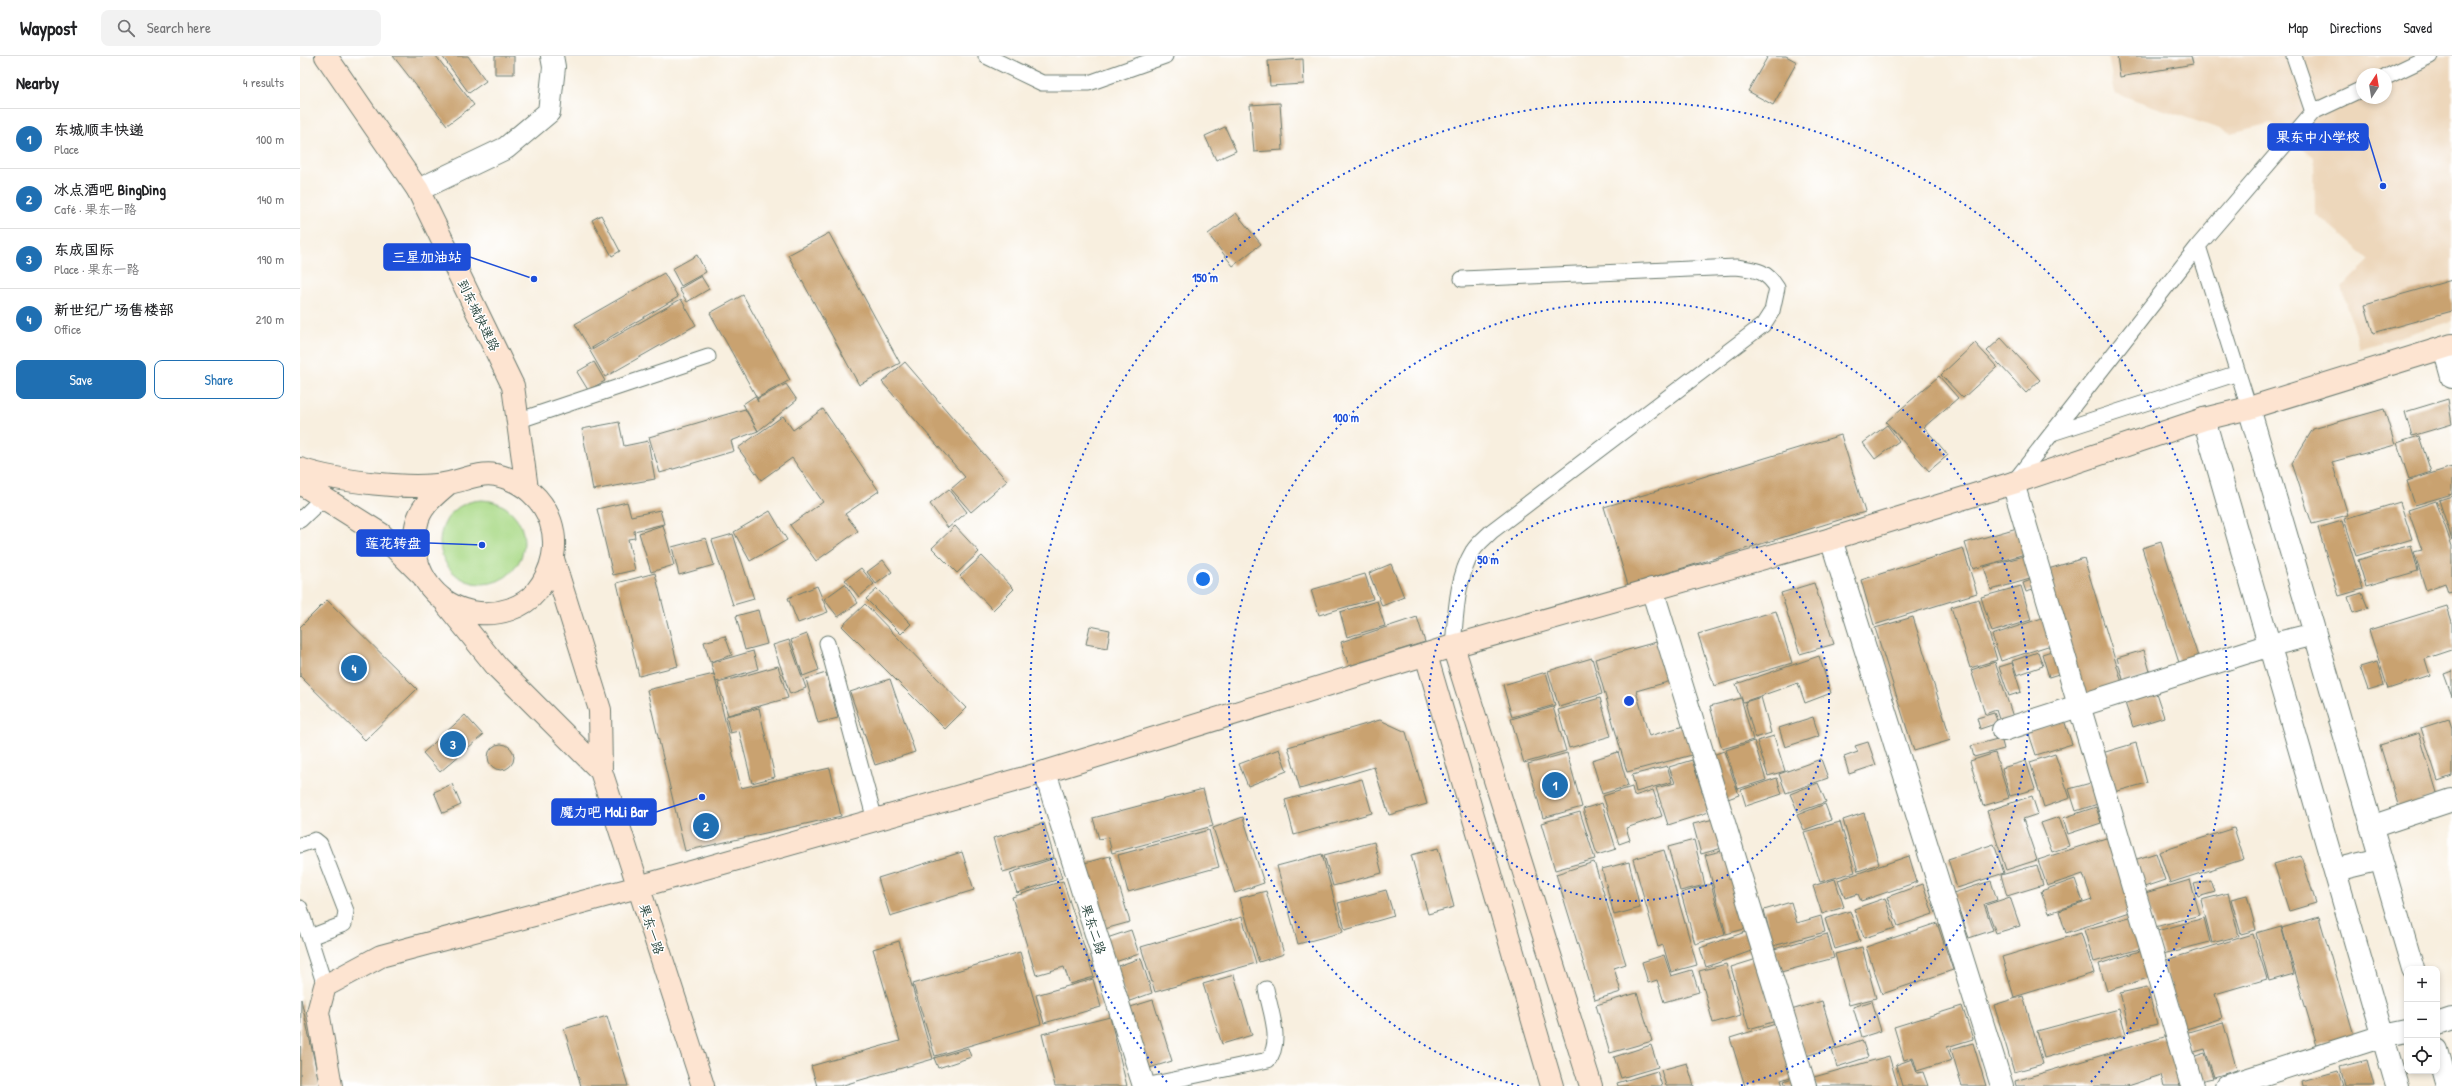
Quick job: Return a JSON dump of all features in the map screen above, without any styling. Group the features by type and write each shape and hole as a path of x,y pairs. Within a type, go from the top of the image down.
{"street":[{"name":"到东城快速路","path":"326,56 418,190 513,386 527,489"},
{"path":"418,190 506,148 549,112 554,67 552,56"},
{"path":"331,1086 318,1012 326,986 381,956 638,887 1045,772 1426,654 1831,539 2013,483 2204,419 2249,408 2448,347 2452,377"},
{"path":"2249,408 2412,966"},
{"path":"2204,419 2397,1086"},
{"path":"300,469 319,476 402,485 449,483 471,475 495,475 517,482 535,495 548,514 554,536 553,559 546,580 531,597 511,609 489,614 466,612 445,602"},
{"path":"300,483 381,534 422,575"},
{"path":"449,483 431,498 419,518 414,542 417,565 422,575 428,586 445,602 497,667 601,771"},
{"path":"2013,483 2192,1086"},
{"path":"1831,539 2002,1086"},
{"path":"553,559 600,710 601,771"},
{"path":"1652,589 1805,1086"},
{"path":"2003,730 2270,645 2315,634"},
{"path":"1453,646 1590,1086"},
{"path":"1426,654 1552,1086"},
{"name":"果东一路","path":"601,771 703,1086"},
{"name":"果东二路","path":"1045,772 1144,1086"},
{"path":"2372,827 2452,800"},
{"path":"2335,870 2381,860"},
{"path":"2440,1023 2452,1019"},
{"path":"2227,1086 2383,1036 2404,1032"},
{"path":"2440,1061 2447,1086"}],"lane":[{"path":"986,56 1042,83 1089,83 1165,56"},
{"path":"2294,56 2313,112"},
{"path":"2392,74 2430,56"},
{"path":"2013,483 2198,246 2313,112 2356,92"},
{"path":"2198,246 2249,408"},
{"path":"1453,646 1456,604 1463,573 1473,551 1492,531 1763,325 1772,311 1777,288 1770,276 1755,270 1736,267 1462,279"},
{"path":"517,421 708,357"},
{"path":"2052,433 2238,372"},
{"path":"300,520 323,498"},
{"path":"828,643 875,820"},
{"path":"300,845 310,840 315,840 320,844 346,911 344,924 310,937"},
{"path":"300,908 326,986"},
{"path":"1144,1086 1268,1060 1274,1053 1276,1041 1266,988"}],"shaded area":[{"path":"2108,56 2452,56 2452,321 2359,349 2342,287 2370,260 2315,213 2314,158 2271,123 2231,133 2115,93"}],"green space":[{"path":"482,500 498,503 512,512 521,526 524,542 521,558 512,572 498,581 482,584 466,581 452,572 443,558 440,542 443,526 452,512 466,503"}],"building":[{"path":"393,56 436,56 474,105 447,125"},
{"path":"442,56 468,56 486,81 469,93"},
{"path":"495,56 514,56 514,74 495,74"},
{"path":"1768,56 1786,56 1797,62 1773,105 1748,91"},
{"path":"2117,56 2191,56 2193,64 2120,77"},
{"path":"1303,59 1304,84 1270,86 1268,61"},
{"path":"1280,103 1283,150 1254,152 1250,105"},
{"path":"1225,127 1236,151 1216,160 1205,136"},
{"path":"1236,213 1261,244 1233,266 1208,234"},
{"path":"601,215 620,251 612,256 592,220"},
{"path":"829,233 900,363 859,385 788,255"},
{"path":"697,255 706,272 681,286 672,269"},
{"path":"664,273 678,297 590,349 575,324"},
{"path":"701,276 709,289 687,302 679,289"},
{"path":"2452,280 2452,311 2373,333 2365,305"},
{"path":"743,295 790,380 757,398 710,313"},
{"path":"681,299 696,325 605,377 590,351"},
{"path":"2001,338 2040,380 2026,393 1987,351"},
{"path":"1975,343 1997,367 1963,398 1941,375"},
{"path":"594,362 605,381 588,390 577,372"},
{"path":"905,362 1007,481 971,512 951,489 965,477 882,382"},
{"path":"1939,376 1958,398 1924,427 1948,455 1929,471 1886,422"},
{"path":"786,384 797,400 758,431 743,404 755,396 758,402 757,399"},
{"path":"2448,399 2452,424 2412,436 2405,412"},
{"path":"745,409 758,431 731,441 734,451 660,473 649,437"},
{"path":"823,409 879,491 845,514 858,531 816,561 790,525 823,502 792,458 761,480 738,448 783,416 793,430"},
{"path":"2384,409 2395,445 2332,462 2348,515 2312,524 2292,463 2313,429"},
{"path":"619,422 624,446 648,441 655,479 593,490 582,429"},
{"path":"1887,425 1899,441 1875,459 1863,443"},
{"path":"1841,435 1865,512 1628,585 1604,507"},
{"path":"2419,436 2431,472 2409,479 2397,443"},
{"path":"2452,467 2452,494 2415,505 2407,481"},
{"path":"949,489 967,512 948,528 930,504"},
{"path":"2452,496 2452,540 2439,500"},
{"path":"2436,501 2452,546 2452,592 2448,593 2445,583 2426,590 2414,552 2422,550 2408,510"},
{"path":"627,502 631,516 660,510 664,524 634,531 635,538 628,539 635,570 613,575 597,509"},
{"path":"2400,502 2412,539 2356,556 2344,519"},
{"path":"770,511 787,540 750,561 734,532"},
{"path":"2342,521 2363,589 2339,596 2318,528"},
{"path":"663,525 674,565 651,572 639,533"},
{"path":"955,526 979,552 957,573 932,548"},
{"path":"2017,528 2025,554 1973,569 1965,543"},
{"path":"733,534 754,599 733,605 712,540"},
{"path":"706,538 714,565 679,575 672,547"},
{"path":"2161,542 2201,666 2182,672 2142,548"},
{"path":"2411,545 2418,571 2366,586 2358,560"},
{"path":"1963,548 1977,593 1874,625 1861,580"},
{"path":"982,556 1014,589 993,610 960,576"},
{"path":"2024,556 2030,579 1991,590 1984,567"},
{"path":"2084,558 2123,686 2084,698 2045,570"},
{"path":"883,560 892,572 876,584 867,572"},
{"path":"1391,564 1404,597 1382,606 1369,573"},
{"path":"861,568 874,584 859,597 845,580"},
{"path":"655,573 678,666 639,676 617,583"},
{"path":"1365,574 1373,599 1319,615 1311,590"},
{"path":"2034,579 2037,589 2026,592 2023,583"},
{"path":"1814,583 1834,644 1800,654 1781,593"},
{"path":"845,584 858,603 838,617 824,599"},
{"path":"817,586 828,612 798,623 788,598"},
{"path":"2021,586 2031,620 1992,632 1981,597"},
{"path":"877,589 911,624 901,634 866,599"},
{"path":"2362,593 2368,608 2353,613 2348,597"},
{"path":"1979,599 1997,660 1970,668 1951,607"},
{"path":"327,600 417,689 365,740 300,676 300,627"},
{"path":"1377,601 1385,626 1347,637 1340,612"},
{"path":"865,604 966,708 945,729 842,626"},
{"path":"2447,606 2452,622 2452,650 2425,659 2430,675 2388,689 2369,630"},
{"path":"758,610 767,644 745,650 736,616"},
{"path":"1776,611 1792,663 1714,686 1698,634"},
{"path":"1417,617 1425,642 1349,666 1341,642"},
{"path":"1913,617 1951,740 1914,751 1875,628"},
{"path":"2042,618 2051,645 2001,661 1992,635"},
{"path":"1090,626 1110,630 1107,648 1086,644"},
{"path":"807,634 819,670 803,676 791,640"},
{"path":"725,636 732,655 710,662 704,642"},
{"path":"789,640 806,688 790,694 773,645"},
{"path":"1660,641 1671,681 1636,691 1649,736 1684,726 1692,755 1627,772 1595,659"},
{"path":"2058,649 2065,672 2049,677 2042,654"},
{"path":"2144,650 2151,675 2124,683 2117,658"},
{"path":"753,651 758,669 716,682 711,663"},
{"path":"2038,652 2043,666 2017,675 2012,661"},
{"path":"1819,656 1831,693 1805,703 1798,683 1743,702 1736,684"},
{"path":"1592,658 1602,694 1559,707 1548,671"},
{"path":"1995,662 2013,717 2000,722 1996,710 1985,714 1971,670"},
{"path":"2377,662 2384,685 2368,690 2360,667"},
{"path":"2012,663 2021,692 2009,696 1999,667"},
{"path":"778,666 788,698 728,715 718,683"},
{"path":"2452,671 2452,696 2444,674"},
{"path":"1546,672 1555,705 1512,717 1503,685"},
{"path":"826,673 838,718 818,723 806,679"},
{"path":"714,674 741,788 830,768 841,816 685,851 647,690"},
{"path":"890,679 915,752 875,765 850,692"},
{"path":"2155,690 2164,717 2133,727 2124,700"},
{"path":"1761,697 1771,733 1755,738 1745,702"},
{"path":"1600,698 1611,736 1569,748 1558,710"},
{"path":"1741,698 1753,740 1722,749 1710,706"},
{"path":"1553,707 1566,751 1524,763 1511,719"},
{"path":"759,708 775,777 752,783 739,731 730,733 726,716"},
{"path":"1994,713 1998,723 1980,729 1977,718"},
{"path":"465,715 483,735 440,772 423,753"},
{"path":"1813,717 1819,736 1785,747 1779,728"},
{"path":"2449,719 2452,728 2452,776 2438,781 2421,728"},
{"path":"1380,720 1406,732 1427,804 1389,815 1374,767 1300,789 1288,747"},
{"path":"2064,720 2072,744 2036,755 2028,731"},
{"path":"2419,733 2438,796 2399,808 2380,745"},
{"path":"1774,736 1785,771 1768,776 1757,741"},
{"path":"2001,738 2004,749 1974,757 1971,746"},
{"path":"1754,741 1766,780 1738,789 1726,750"},
{"path":"1868,742 1876,765 1849,774 1844,757 1858,752 1855,746"},
{"path":"2136,743 2147,783 2114,792 2102,753"},
{"path":"501,744 510,748 514,757 510,766 501,770 492,766 488,757 492,748"},
{"path":"1279,749 1287,771 1248,786 1239,764"},
{"path":"1724,751 1739,795 1725,800 1710,756"},
{"path":"1618,752 1628,786 1602,794 1592,760"},
{"path":"1567,753 1582,807 1543,818 1528,764"},
{"path":"1995,753 2009,798 1983,806 1970,761"},
{"path":"2055,754 2070,798 2044,807 2030,762"},
{"path":"1821,759 1828,778 1786,793 1779,774"},
{"path":"1692,760 1709,812 1668,825 1656,788 1675,783 1669,767"},
{"path":"2026,761 2035,789 2010,796 2002,768"},
{"path":"1667,766 1672,782 1636,792 1632,775"},
{"path":"1777,778 1782,794 1746,806 1741,790"},
{"path":"1362,779 1372,813 1294,835 1285,800"},
{"path":"2094,782 2101,803 2076,811 2069,789"},
{"path":"1818,783 1826,802 1798,812 1790,794"},
{"path":"452,784 461,805 443,813 434,792"},
{"path":"1632,787 1634,796 1653,790 1662,816 1626,828 1630,840 1619,844 1603,796"},
{"path":"1203,789 1213,826 1112,853 1108,837 1099,839 1093,818"},
{"path":"2032,796 2038,814 2023,819 2037,860 2006,870 1987,811"},
{"path":"1602,803 1616,849 1597,855 1583,809"},
{"path":"1825,804 1831,820 1804,830 1797,815"},
{"path":"2096,807 2101,823 2068,834 2063,818"},
{"path":"1580,812 1595,859 1555,870 1541,823"},
{"path":"1864,813 1879,864 1858,871 1843,820"},
{"path":"1243,817 1264,883 1235,893 1213,828"},
{"path":"2059,817 2069,846 2052,852 2041,823"},
{"path":"1714,819 1722,848 1701,854 1693,824"},
{"path":"1840,822 1855,872 1820,882 1804,832"},
{"path":"1044,823 1054,857 1003,872 993,838"},
{"path":"2234,828 2244,859 2170,883 2159,852"},
{"path":"1209,830 1219,867 1128,892 1118,855"},
{"path":"2109,837 2133,911 2066,933 2059,911 2092,900 2083,874 2047,886 2038,860"},
{"path":"1694,840 1705,885 1680,891 1668,847"},
{"path":"1374,842 1382,873 1333,886 1324,855"},
{"path":"1994,844 2004,873 1957,888 1948,859"},
{"path":"1438,848 1454,907 1428,914 1411,855"},
{"path":"1664,850 1697,965 1671,972 1663,945 1658,947 1633,859"},
{"path":"1726,850 1748,928 1726,934 1705,855"},
{"path":"962,852 974,890 890,916 878,878"},
{"path":"2156,853 2165,880 2144,887 2134,860"},
{"path":"1322,854 1343,932 1298,944 1277,866"},
{"path":"1110,856 1130,922 1101,930 1081,864"},
{"path":"1909,856 1917,882 1861,901 1858,894 1845,898 1838,880"},
{"path":"2301,856 2316,903 2289,911 2274,864"},
{"path":"1055,858 1062,878 1017,893 1010,873"},
{"path":"1594,862 1626,964 1614,968 1621,992 1595,1000 1556,874"},
{"path":"1629,862 1640,908 1614,915 1602,869"},
{"path":"2037,865 2043,885 2007,896 2001,875"},
{"path":"1835,879 1844,907 1822,914 1813,886"},
{"path":"2075,879 2083,902 2049,913 2041,891"},
{"path":"2190,880 2200,915 2155,927 2145,893"},
{"path":"2211,880 2215,892 2198,897 2194,884"},
{"path":"1063,881 1094,977 1070,984 1064,967 1036,975 1012,897"},
{"path":"1991,881 1997,900 1984,904 1993,930 1969,938 1953,893"},
{"path":"1711,884 1725,935 1695,944 1681,893"},
{"path":"1923,884 1933,914 1898,926 1887,897"},
{"path":"1386,890 1394,916 1345,930 1338,903"},
{"path":"1266,891 1284,954 1259,962 1240,898"},
{"path":"2228,893 2239,936 2212,943 2201,900"},
{"path":"2247,895 2256,930 2241,934 2231,899"},
{"path":"2010,897 2020,926 1996,933 1986,905"},
{"path":"1885,898 1895,928 1864,938 1854,909"},
{"path":"1791,902 1797,923 1821,916 1825,932 1773,946 1764,910"},
{"path":"1850,911 1860,941 1835,949 1825,919"},
{"path":"2133,916 2143,948 2094,962 2084,930"},
{"path":"1242,917 1256,963 1155,992 1141,947"},
{"path":"2319,917 2354,1035 2317,1046 2282,928"},
{"path":"2204,918 2210,942 2163,954 2157,931"},
{"path":"1937,923 1953,970 1882,994 1866,947"},
{"path":"2281,926 2294,974 2269,981 2256,933"},
{"path":"1131,930 1139,954 1112,963 1104,939"},
{"path":"1748,931 1754,950 1706,967 1700,948"},
{"path":"2081,933 2094,973 2014,997 2002,957"},
{"path":"1827,934 1834,958 1781,972 1774,949"},
{"path":"2253,934 2267,979 2215,994 2222,1018 2183,1030 2163,961"},
{"path":"899,941 933,1059 840,1086 817,1086 811,1066 900,1041 873,949"},
{"path":"1862,947 1876,998 1849,1005 1835,954"},
{"path":"2143,950 2151,977 2107,991 2099,964"},
{"path":"1020,952 1041,1024 935,1056 913,984"},
{"path":"1664,955 1671,976 1692,970 1699,992 1664,1002 1657,980 1648,983 1642,962"},
{"path":"1141,958 1152,993 1127,1002 1115,967"},
{"path":"1757,959 1776,1021 1749,1029 1731,967"},
{"path":"1726,964 1741,1015 1713,1023 1699,971"},
{"path":"1234,975 1252,1035 1222,1044 1203,984"},
{"path":"1093,979 1101,1007 1044,1023 1036,995"},
{"path":"2147,987 2157,1024 2130,1031 2120,993"},
{"path":"1637,993 1652,1041 1610,1053 1596,1005"},
{"path":"2023,996 2043,1064 2014,1072 1994,1005"},
{"path":"301,999 320,1086 300,1086"},
{"path":"1153,1000 1172,1061 1143,1070 1124,1009"},
{"path":"1822,1001 1836,1047 1806,1056 1791,1010"},
{"path":"1872,1001 1881,1031 1862,1037 1853,1007"},
{"path":"1962,1006 1973,1039 1947,1047 1952,1060 1917,1071 1913,1057 1904,1060 1894,1027"},
{"path":"2119,1009 2126,1035 2044,1058 2037,1031"},
{"path":"607,1016 628,1086 581,1086 564,1029"},
{"path":"1110,1017 1127,1086 1055,1086 1042,1034"},
{"path":"1782,1022 1797,1075 1781,1080 1783,1086 1745,1086 1730,1038"},
{"path":"2223,1022 2237,1070 2214,1077 2205,1049 2191,1053 2185,1033"},
{"path":"2171,1035 2184,1086 2164,1086 2161,1075 2127,1086 2016,1086 2015,1081"},
{"path":"1862,1040 1868,1057 1837,1067 1832,1050"},
{"path":"1973,1043 1986,1086 1962,1086 1951,1049"},
{"path":"1651,1045 1658,1067 1621,1078 1614,1057"},
{"path":"968,1048 971,1057 938,1068 934,1058"},
{"path":"2205,1053 2213,1078 2199,1081 2192,1057"},
{"path":"1889,1056 1898,1086 1817,1086 1814,1077"},
{"path":"1912,1059 1917,1073 1923,1072 1928,1086 1902,1086 1896,1065"},
{"path":"2367,1060 2374,1086 2345,1086 2340,1067"},
{"path":"1687,1063 1694,1086 1666,1086 1661,1070"},
{"path":"1657,1071 1662,1086 1618,1086 1617,1083"},
{"path":"2338,1071 2343,1086 2303,1086 2302,1081"},
{"path":"1798,1076 1802,1086 1786,1086 1784,1081"}],"place":[{"name":"果东中小学校","path":"2383,186"},
{"name":"三星加油站","path":"534,279"},
{"name":"莲花转盘","path":"482,545"},
{"name":"新世纪广场售楼部","path":"354,668"},
{"name":"东成国际","path":"453,744"},
{"name":"东城顺丰快递","path":"1555,785"},
{"name":"魔力吧 MoLi Bar","path":"702,797"},
{"name":"冰点酒吧 BingDing","path":"706,826"}]}
